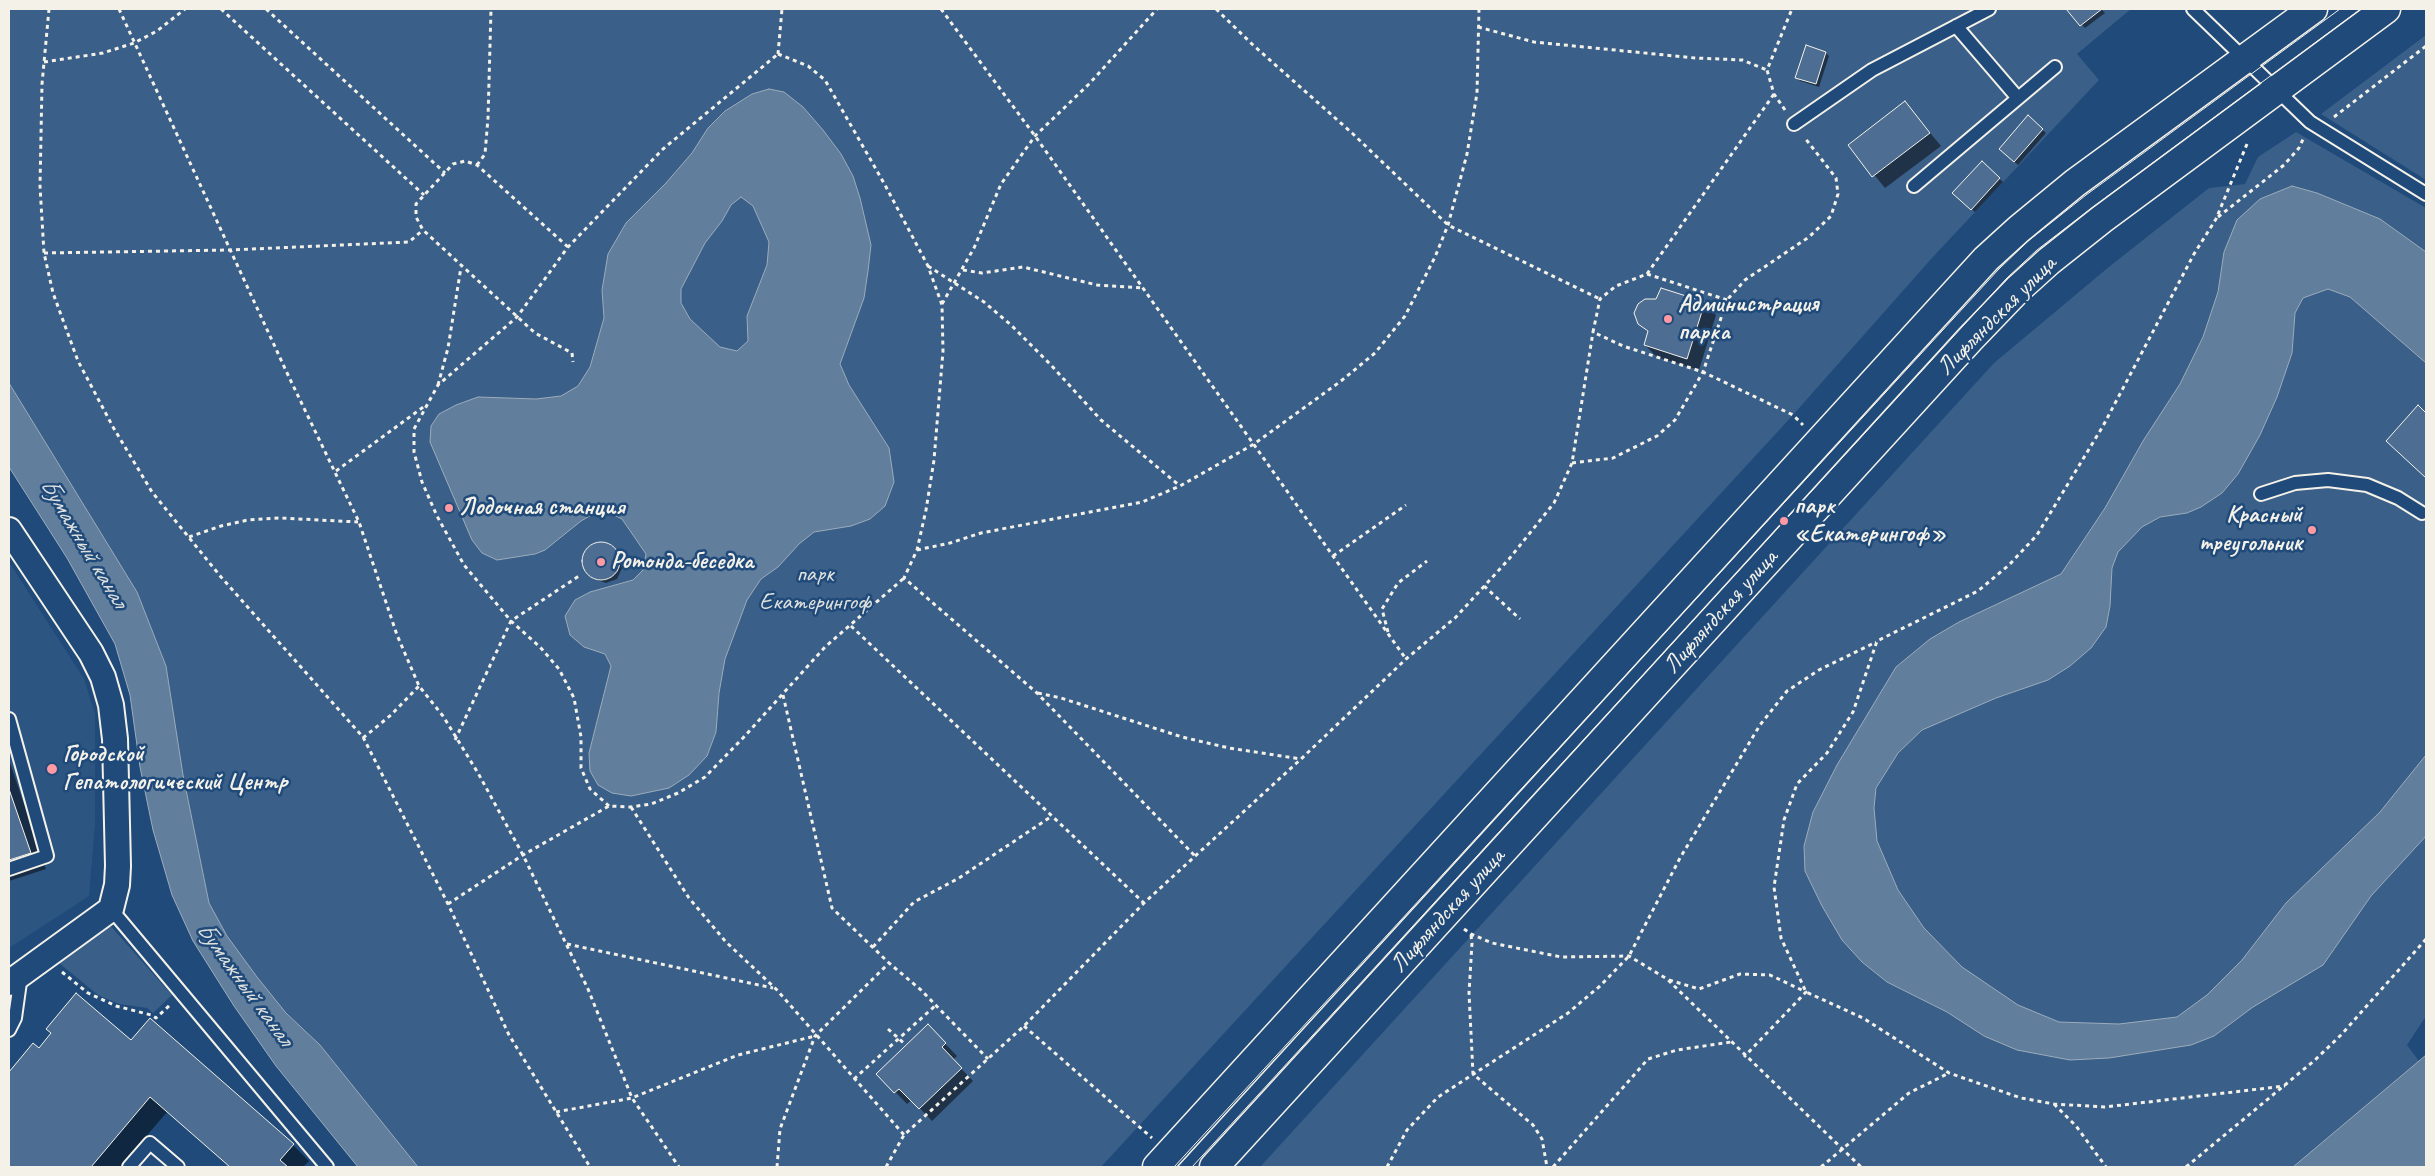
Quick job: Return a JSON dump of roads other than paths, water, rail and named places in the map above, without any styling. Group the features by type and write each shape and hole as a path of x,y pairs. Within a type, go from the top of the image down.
{"main road":[{"name":"Лифляндская улица","path":"1157,1167 1986,259 2019,229 2076,184 2312,9"},
{"name":"Лифляндская улица","path":"1214,1167 1970,339 2018,290 2049,261 2102,219 2386,9"}],"street":[{"path":"9,530 91,653 103,677 111,705 115,739 118,866 117,885 110,909 15,979"}],"lane":[{"path":"1794,124 1872,70 1989,9"},
{"path":"2193,9 2315,125 2426,194"},
{"path":"1956,26 2017,97"},
{"path":"1914,186 2017,97 2055,67"},
{"path":"2261,494 2295,484 2328,480 2367,485 2398,498 2425,513"},
{"path":"9,719 47,856 9,869"},
{"path":"110,909 327,1167"},
{"path":"9,1030 15,1018 15,979"},
{"path":"129,1167 150,1143 178,1167"}],"water":[{"path":"769,89 784,92 803,107 841,154 853,176 871,245 864,298 840,364 849,385 889,448 894,482 885,506 870,519 851,526 814,532 799,544 778,567 761,579 747,600 725,659 719,693 716,732 707,756 689,775 669,788 631,796 612,793 598,785 590,771 589,753 611,666 605,654 584,647 570,635 565,616 575,600 590,592 633,580 643,570 646,554 622,519 608,512 595,513 581,521 545,550 535,554 497,560 482,553 472,540 430,442 431,426 439,414 478,397 536,399 561,396 578,386 590,367 604,318 602,290 608,254 626,223 666,183 692,153 708,128 725,111 752,94","holes":["741,197 753,206 769,242 767,265 747,316 748,341 737,351 720,347 690,319 681,303 681,289 705,243 722,221 731,205"]},
{"path":"2292,186 2317,193 2380,219 2426,252 2426,363 2350,297 2328,289 2303,298 2295,313 2292,353 2277,397 2260,435 2238,474 2222,493 2201,507 2187,513 2160,517 2142,527 2118,552 2112,568 2110,606 2106,627 2091,648 2070,666 2048,680 1996,698 1922,730 1898,753 1876,788 1874,808 1877,841 1898,890 1924,928 1962,967 2018,1005 2059,1022 2119,1024 2177,1017 2207,995 2242,960 2286,903 2380,812 2426,755 2426,836 2371,896 2323,965 2253,1007 2214,1036 2191,1045 2109,1058 2070,1060 2017,1050 1984,1036 1947,1012 1887,982 1862,962 1842,940 1822,906 1805,871 1804,846 1813,812 1837,765 1896,667 1930,639 1959,622 2061,574 2105,508 2143,441 2180,384 2203,337 2218,292 2224,252 2237,220 2260,199"},
{"name":"Бумажный канал","path":"9,383 137,592 166,666 183,775 209,903 227,936 257,977 286,1013 320,1045 418,1167 358,1167 276,1066 234,1006 193,941 172,895 153,830 140,767 130,695 115,644 67,558 9,467"},
{"path":"2426,1055 2426,1167 2293,1167 2419,1061"}],"tram line":[{"path":"1174,1167 1998,270 2028,241 2086,195 2340,9"},
{"path":"1192,1167 2007,278 2037,250 2093,207 2361,9"}],"place":[{"name":"Администрация парка","path":"1668,319"},
{"name":"Лодочная станция","path":"449,508"},
{"name":"парк «Екатерингоф»","path":"1784,521"},
{"name":"Красный треугольник","path":"2312,530"},
{"name":"Ротонда-беседка","path":"601,562"},
{"name":"Городской Гепатологический Центр","path":"52,769"}],"park label":[{"name":"парк Екатерингоф","path":"815,589"}]}
